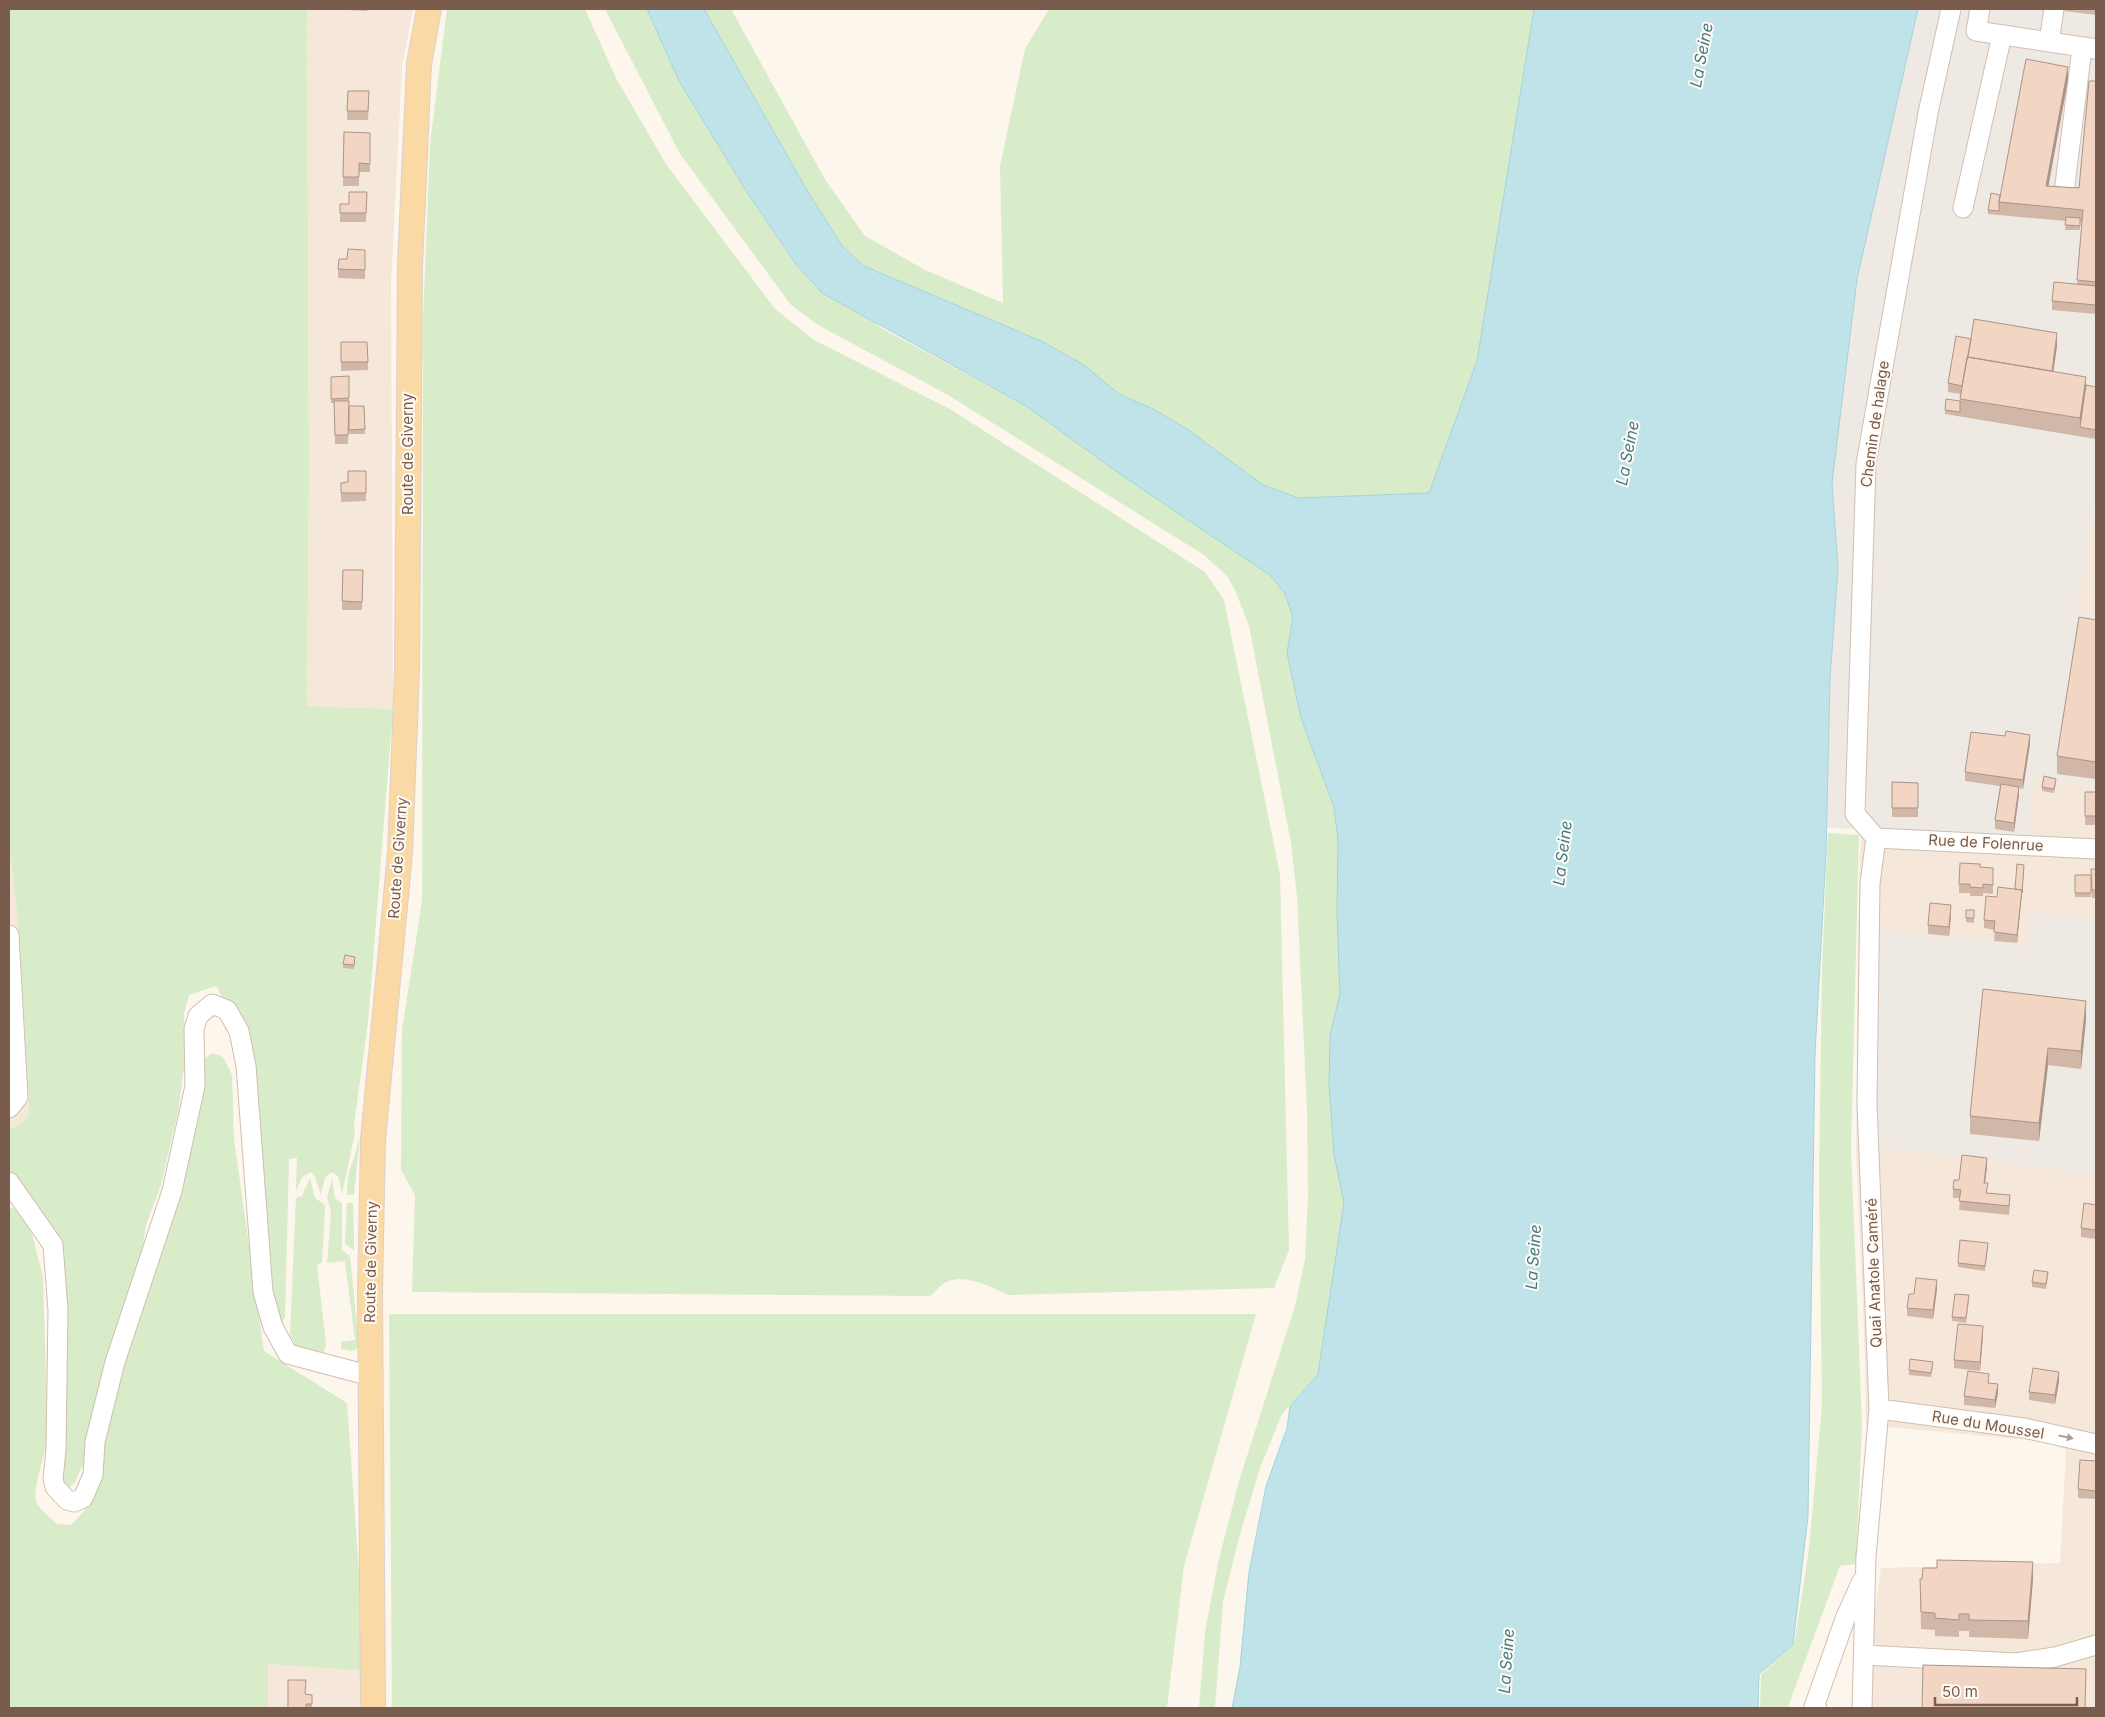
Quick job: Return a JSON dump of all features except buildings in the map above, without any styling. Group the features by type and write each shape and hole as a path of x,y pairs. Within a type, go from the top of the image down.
{"main road":[{"name":"Route de Giverny","path":"373,1708 372,1140 400,852 407,671 410,265 419,64 428,9"}],"street":[{"name":"Chemin de halage","path":"1876,838 1855,814 1866,464 1928,113 1951,9"},
{"path":"1980,9 1976,32 2089,48 2065,185"},
{"path":"2049,42 2054,9"},
{"path":"1963,208 2002,35"},
{"name":"Rue de Folenrue","path":"1876,838 2096,849"},
{"name":"Quai Anatole Caméré","path":"1862,1708 1866,1574 1879,1409 1867,1103 1870,883 1876,838"},
{"path":"9,935 18,1097 9,1108"},
{"path":"9,1182 53,1245 58,1310 56,1450 53,1479 55,1487 67,1500 74,1502 83,1498 93,1475 95,1442 115,1362 172,1191 195,1086 194,1029 198,1016 212,1004 228,1010 238,1031 246,1066 263,1292 273,1327 288,1354 371,1376"},
{"name":"Rue du Moussel","path":"1879,1409 2024,1428 2096,1444"},
{"path":"1817,1708 1814,1707 1845,1619 1866,1574"},
{"path":"1864,1655 2016,1663 2055,1657 2096,1645"}],"shaded area":[{"path":"307,9 413,9 402,67 391,284 393,709 307,706 309,473"},
{"path":"1918,9 2096,9 2096,501 2076,611 2096,616 2096,787 2033,778 2028,835 1826,828 1830,678 1838,568 1832,483 1857,279"},
{"path":"2096,501 2096,616 2076,611"},
{"path":"2033,778 2096,787 2096,918 2031,914 2027,946 1858,927 1861,830 2028,835"},
{"path":"9,845 19,930 29,1101 28,1116 17,1126 9,1128"},
{"path":"2031,914 2096,918 2096,1175 1876,1146 1856,1151 1858,927 2027,946"},
{"path":"1876,1146 2096,1175 2096,1708 1860,1708 1881,1568 2060,1563 2066,1450 2049,1442 1866,1425 1856,1151"},
{"path":"268,1664 366,1671 366,1708 268,1708"}],"green space":[{"path":"9,9 307,9 309,473 307,706 393,709 368,1023 354,1124 355,1133 342,1194 338,1176 331,1172 325,1178 321,1195 315,1177 311,1172 302,1177 296,1191 297,1158 289,1159 285,1318 278,1325 271,1320 246,1041 216,986 189,995 184,1013 185,1060 178,1112 161,1185 146,1225 141,1260 93,1412 83,1465 75,1482 68,1489 56,1477 57,1255 9,1175 9,1128 17,1126 28,1116 29,1101 19,930 9,845"},
{"path":"447,9 585,9 616,78 666,164 775,309 814,340 950,409 1205,572 1224,600 1280,874 1289,1250 1274,1288 1008,1295 977,1282 960,1279 945,1283 930,1296 412,1292 415,1195 401,1170 402,1030 422,901 423,319 430,144"},
{"path":"605,9 647,9 679,81 745,189 793,262 883,329 1026,406 1120,474 1271,576 1285,594 1293,617 1287,653 1301,718 1334,807 1338,841 1337,913 1340,994 1330,1035 1329,1086 1334,1154 1344,1203 1319,1372 1282,1414 1260,1468 1240,1534 1223,1602 1215,1708 1199,1708 1205,1632 1218,1563 1239,1481 1295,1306 1305,1259 1308,1197 1307,1110 1297,896 1291,843 1249,626 1235,590 1227,576 1204,555 948,395 818,325 791,305 680,154"},
{"path":"704,9 731,9 826,181 865,236 925,270 1003,303 1000,166 1025,49 1049,9 1534,9 1477,361 1429,493 1299,498 1263,485 1187,429 1155,410 1119,394 1084,365 1041,341 864,266 843,247 808,192"},
{"path":"1828,833 1859,835 1851,1148 1862,1423 1856,1564 1840,1566 1788,1707 1791,1708 1760,1708 1761,1674 1794,1645 1809,1549 1822,1405 1819,1181 1822,967"},
{"path":"213,1053 223,1057 232,1075 234,1139 264,1351 347,1403 366,1671 268,1664 268,1708 9,1708 9,1208 14,1208 31,1230 43,1277 48,1438 37,1482 37,1504 57,1524 71,1525 84,1511 93,1487 200,1061"},
{"path":"360,1137 354,1195 347,1195 348,1176"},
{"path":"310,1178 315,1198 325,1205 322,1263 317,1264 326,1344 324,1352 318,1357 298,1350 290,1334 296,1198 302,1196"},
{"path":"332,1179 335,1198 342,1203 342,1250 350,1256 359,1344 358,1348 352,1351 341,1349 341,1342 355,1340 345,1261 327,1263 331,1212 327,1197"},
{"path":"347,1203 353,1203 354,1250 345,1244"},
{"path":"389,1314 1256,1314 1184,1566 1167,1708 392,1708"}],"water":[{"name":"La Seine","path":"647,9 704,9 808,192 843,247 864,266 1041,341 1084,365 1119,394 1155,410 1187,429 1263,485 1299,498 1429,493 1477,361 1534,9 1918,9 1857,279 1832,483 1838,568 1830,678 1826,854 1815,1054 1808,1516 1793,1645 1759,1674 1758,1708 1232,1708 1240,1667 1249,1572 1266,1486 1287,1428 1290,1406 1318,1374 1344,1203 1334,1154 1329,1086 1330,1035 1340,994 1337,913 1338,841 1334,807 1301,718 1287,653 1293,617 1285,594 1271,576 1120,474 1026,406 822,293 794,262 745,189 679,81"}]}
